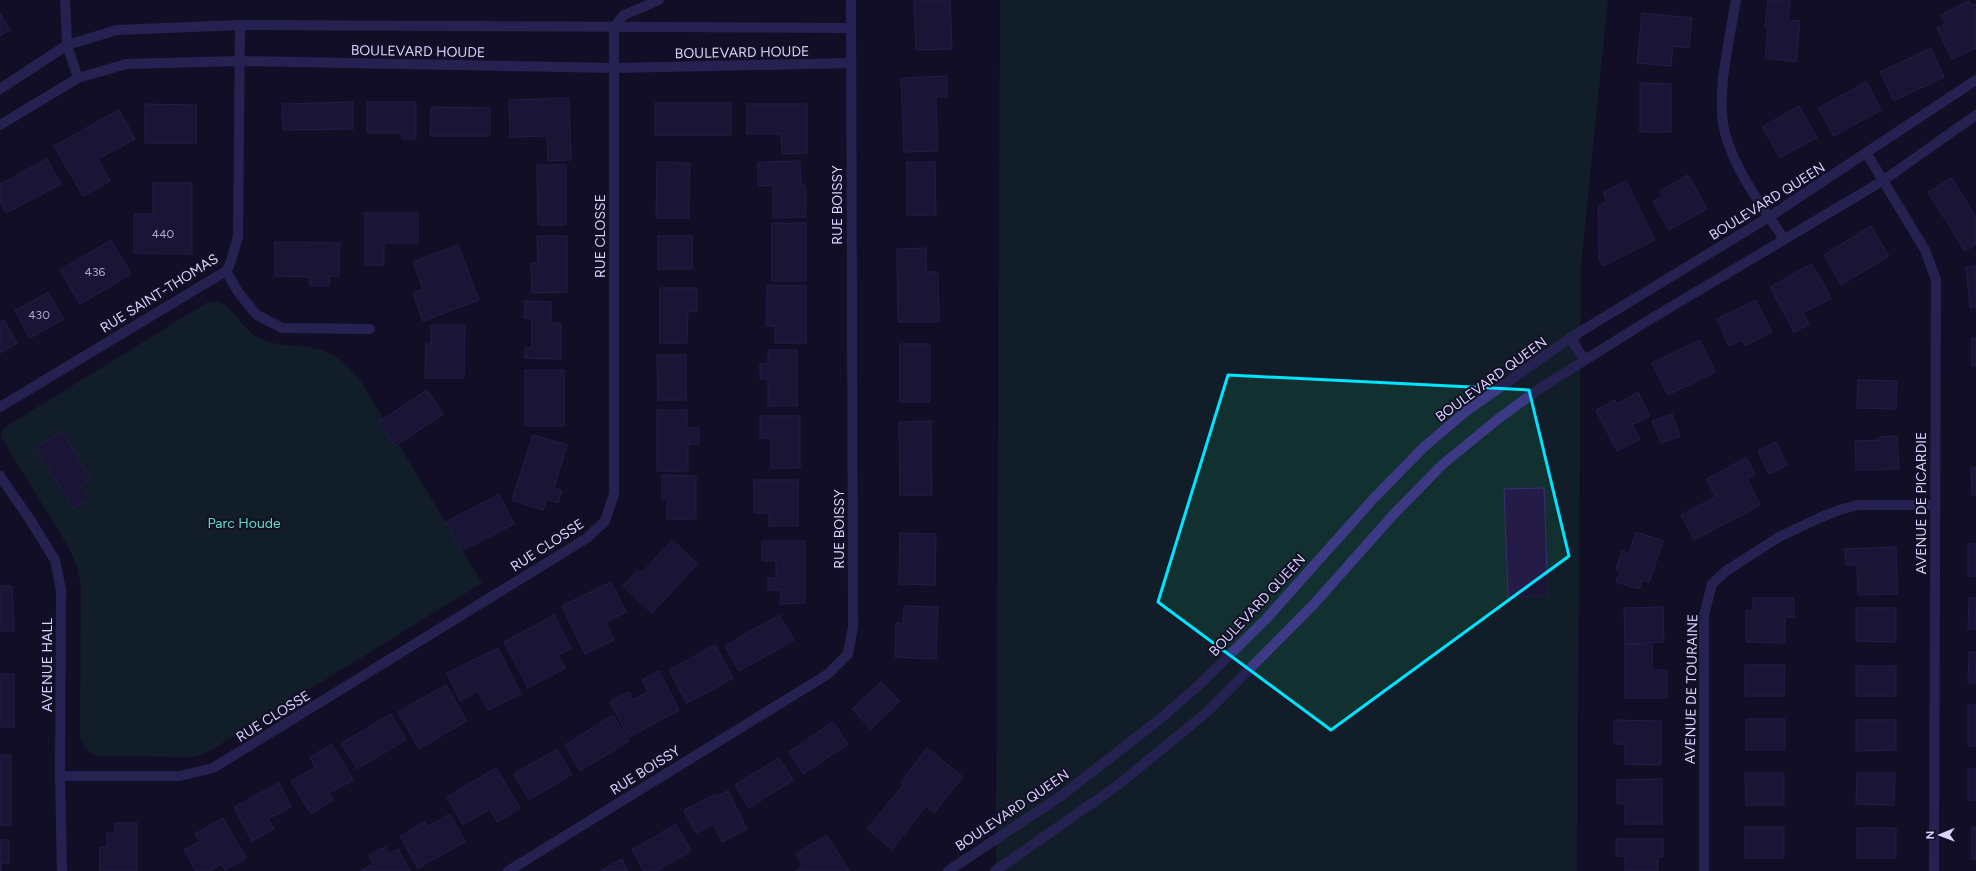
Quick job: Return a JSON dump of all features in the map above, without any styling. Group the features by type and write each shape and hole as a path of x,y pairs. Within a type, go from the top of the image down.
{"street":[{"path":"65,0 67,45 78,78"},
{"path":"614,27 624,15 659,0"},
{"name":"RUE BOISSY","path":"508,871 828,674 848,654 853,627 851,0"},
{"path":"1736,0 1726,66 1722,119 1731,151 1769,217 1784,239"},
{"name":"BOULEVARD HOUDE","path":"0,89 67,45 116,30 240,25 850,28"},
{"name":"RUE SAINT-THOMAS","path":"0,407 226,271 230,264 238,237 240,25"},
{"name":"RUE CLOSSE","path":"60,776 180,776 213,768 587,538 605,521 614,494 614,27"},
{"name":"BOULEVARD HOUDE","path":"0,125 78,78 126,64 239,61 615,68 851,63"},
{"name":"BOULEVARD QUEEN","path":"948,871 1061,796 1160,719 1198,686 1267,618 1374,498 1424,447 1471,408 1570,338 1769,217 1867,154 1976,80"},
{"path":"995,871 1118,785 1207,712 1314,604 1393,514 1443,464 1515,406 1584,360 1884,180 1976,115"},
{"name":"AVENUE DE PICARDIE","path":"1867,154 1925,250 1936,280 1934,871"},
{"path":"226,271 238,292 257,315 282,328 370,329"},
{"path":"1570,338 1584,360"},
{"name":"AVENUE HALL","path":"0,476 29,518 55,560 61,590 60,776 62,871"},
{"name":"AVENUE DE TOURAINE","path":"1704,871 1704,615 1712,584 1726,571 1779,537 1839,510 1858,506 1936,505"}],"highlighted area":[{"path":"1228,375 1529,390 1569,556 1331,730 1158,602"}],"green space":[{"path":"1000,0 1608,0 1581,265 1577,871 996,871"},
{"name":"Parc Houde","path":"208,302 219,303 225,306 248,330 265,341 321,350 335,356 352,371 362,383 482,583 211,750 196,757 98,756 86,749 80,737 81,587 77,566 68,546 1,437 1,433 4,428"}],"building":[{"path":"914,0 950,0 952,49 916,50"},
{"path":"1768,0 1790,0 1788,20 1800,21 1796,62 1765,58 1768,27 1765,27"},
{"path":"1969,1 1971,6 1976,4 1976,48 1952,59 1937,28 1945,24 1941,15"},
{"path":"0,13 10,30 0,36"},
{"path":"1642,13 1692,18 1689,48 1673,46 1671,66 1637,63"},
{"path":"1931,48 1944,77 1894,101 1880,72"},
{"path":"947,76 947,97 936,97 938,151 904,152 901,78"},
{"path":"1866,82 1881,110 1834,136 1818,108"},
{"path":"1640,83 1671,84 1671,132 1640,132"},
{"path":"569,98 571,160 548,161 547,136 510,137 509,100"},
{"path":"353,102 353,129 283,130 282,104"},
{"path":"367,102 416,102 416,139 402,139 402,133 367,133"},
{"path":"655,103 731,103 731,135 655,135"},
{"path":"145,104 196,105 196,143 145,143"},
{"path":"747,104 807,104 807,153 782,154 781,134 747,134"},
{"path":"1799,106 1817,137 1780,158 1762,127"},
{"path":"431,107 490,108 490,136 430,136"},
{"path":"119,110 135,139 98,159 110,181 83,196 54,146"},
{"path":"47,159 61,184 6,213 0,201 0,184"},
{"path":"800,161 801,185 805,185 806,217 773,218 773,185 758,186 758,162"},
{"path":"657,162 690,163 689,218 656,218"},
{"path":"907,162 935,162 936,215 907,215"},
{"path":"537,165 566,165 566,225 538,225"},
{"path":"1688,175 1707,209 1669,230 1653,202 1663,196 1660,191"},
{"path":"1952,178 1976,217 1976,244 1965,251 1928,192"},
{"path":"1626,181 1655,240 1605,265 1602,265 1599,260 1598,206 1607,202 1603,193"},
{"path":"153,183 192,183 192,254 134,253 134,214 153,214"},
{"path":"365,213 418,213 418,243 384,243 384,265 365,265"},
{"path":"772,223 806,223 806,281 772,281"},
{"path":"1871,226 1889,256 1841,285 1824,255"},
{"path":"537,236 567,236 567,292 532,293 531,263 538,263"},
{"path":"658,236 692,236 692,269 658,269"},
{"path":"111,240 131,274 80,304 60,270"},
{"path":"275,242 340,243 339,276 330,276 329,286 310,286 310,277 275,276"},
{"path":"458,245 479,300 423,321 413,293 423,289 413,262"},
{"path":"926,248 926,272 938,272 939,322 898,322 897,249"},
{"path":"1812,264 1831,298 1803,313 1809,324 1794,332 1770,287"},
{"path":"1976,266 1976,307 1970,308 1966,267"},
{"path":"767,285 806,286 806,343 775,343 775,326 766,326"},
{"path":"660,288 697,288 697,311 688,311 687,343 660,343"},
{"path":"48,292 64,319 30,338 15,311"},
{"path":"1756,300 1772,332 1745,345 1742,340 1729,346 1717,319"},
{"path":"525,301 551,302 551,323 561,323 561,359 525,358 525,348 532,348 532,318 524,318"},
{"path":"4,320 17,343 0,353 0,322"},
{"path":"431,325 465,325 464,378 425,378 426,344 431,344"},
{"path":"1972,338 1976,338 1976,366 1972,366"},
{"path":"1700,340 1715,372 1668,395 1652,363"},
{"path":"900,344 930,344 930,402 900,402"},
{"path":"768,350 797,350 797,406 768,406 768,379 760,379 760,364 768,364"},
{"path":"657,355 686,355 686,400 658,400"},
{"path":"525,370 564,370 564,426 525,426"},
{"path":"1858,380 1897,381 1896,409 1857,408"},
{"path":"427,390 443,414 395,446 379,422"},
{"path":"1638,392 1650,416 1632,425 1640,439 1617,451 1596,410 1615,400 1617,404"},
{"path":"657,410 687,410 687,428 699,428 699,444 688,444 688,471 657,471"},
{"path":"1672,414 1680,436 1661,443 1652,421"},
{"path":"760,416 800,416 800,468 771,468 771,438 760,438"},
{"path":"931,421 932,495 900,495 899,422"},
{"path":"62,431 91,479 81,486 89,499 73,509 36,448"},
{"path":"533,435 567,445 554,488 562,491 558,503 547,499 543,510 512,500"},
{"path":"1897,436 1899,469 1856,470 1855,441 1880,440 1880,437"},
{"path":"1776,442 1787,465 1769,474 1758,451"},
{"path":"1746,458 1755,475 1747,479 1760,505 1694,540 1681,515 1716,497 1706,479"},
{"path":"1971,467 1976,467 1976,495 1972,495"},
{"path":"662,475 696,476 696,519 667,519 667,499 662,499"},
{"path":"754,480 798,480 798,526 769,526 769,513 754,513"},
{"path":"1544,488 1548,596 1508,597 1504,489"},
{"path":"499,494 514,524 461,551 446,522"},
{"path":"1636,532 1663,541 1649,582 1642,580 1639,589 1616,582 1620,571 1616,569 1622,551 1629,554"},
{"path":"900,533 936,534 935,585 899,584"},
{"path":"672,540 697,564 652,613 623,586 638,570 642,573"},
{"path":"762,541 805,541 805,603 780,604 781,590 768,590 768,578 776,578 776,561 762,561"},
{"path":"1968,544 1976,544 1976,576 1968,576"},
{"path":"1896,547 1898,594 1858,595 1857,565 1846,565 1845,549"},
{"path":"611,582 626,612 606,622 614,640 585,654 562,606"},
{"path":"0,586 12,586 14,631 0,631"},
{"path":"1753,598 1794,598 1794,617 1785,617 1785,643 1746,642 1746,611 1753,611"},
{"path":"1969,598 1976,598 1976,629 1968,629"},
{"path":"904,606 938,607 936,659 895,657 896,623 903,623"},
{"path":"1663,607 1664,642 1625,644 1624,608"},
{"path":"1856,608 1896,608 1896,642 1856,641"},
{"path":"554,615 571,648 558,655 565,668 528,688 504,642"},
{"path":"779,615 794,640 739,671 725,646"},
{"path":"1625,644 1652,645 1652,670 1667,670 1667,698 1625,698"},
{"path":"715,645 733,678 687,703 669,670"},
{"path":"498,648 521,694 488,710 478,691 460,701 447,673"},
{"path":"1969,652 1976,652 1976,683 1968,683"},
{"path":"1745,665 1785,665 1784,696 1745,696"},
{"path":"1856,666 1896,666 1896,696 1856,696"},
{"path":"659,671 679,710 629,737 610,702 629,692 633,700 648,692 642,680"},
{"path":"0,674 14,674 14,727 0,727"},
{"path":"881,682 900,701 871,729 852,709"},
{"path":"446,685 467,721 419,749 398,712"},
{"path":"1968,705 1976,705 1976,746 1968,746"},
{"path":"391,714 406,740 357,769 341,743"},
{"path":"613,715 629,741 580,771 565,745"},
{"path":"1746,719 1785,719 1785,750 1746,750"},
{"path":"1614,720 1661,721 1661,765 1625,764 1625,744 1614,744"},
{"path":"1856,720 1896,720 1896,750 1856,751"},
{"path":"833,722 848,744 803,774 789,752"},
{"path":"332,744 353,780 329,793 333,800 311,814 291,781 315,767 310,757"},
{"path":"927,748 963,777 934,813 926,806 892,849 867,829 904,784 901,782"},
{"path":"557,749 572,774 529,800 514,774"},
{"path":"0,755 11,755 11,825 0,825"},
{"path":"779,758 793,780 749,808 735,785"},
{"path":"496,768 520,808 497,822 490,809 463,825 447,797"},
{"path":"1968,769 1976,769 1976,800 1968,800"},
{"path":"1745,773 1784,773 1784,805 1746,805"},
{"path":"1857,773 1895,773 1894,805 1856,804"},
{"path":"1662,779 1662,824 1625,824 1625,804 1617,803 1617,780"},
{"path":"279,783 291,807 268,819 274,829 252,841 234,807"},
{"path":"728,791 747,829 722,842 713,824 696,833 684,810 715,794 716,797"},
{"path":"450,814 465,842 418,868 400,836 425,822 427,827"},
{"path":"223,818 246,858 225,870 221,864 209,871 196,871 184,850 199,842 195,834"},
{"path":"115,823 137,823 137,871 100,871 100,847 107,848 107,833 115,833"},
{"path":"676,824 691,851 656,871 644,871 632,850"},
{"path":"1745,827 1784,827 1784,858 1745,858"},
{"path":"1972,827 1976,827 1976,859 1972,859"},
{"path":"1857,828 1896,828 1896,858 1857,858"},
{"path":"827,835 849,871 795,871 803,866 796,854"},
{"path":"1616,839 1663,839 1663,857 1658,857 1658,871 1625,871 1625,856 1616,856"},
{"path":"0,840 9,840 9,863 1,863 1,871"},
{"path":"385,847 389,854 398,849 410,871 360,871 373,864 369,855"},
{"path":"622,859 628,871 600,871"}]}
